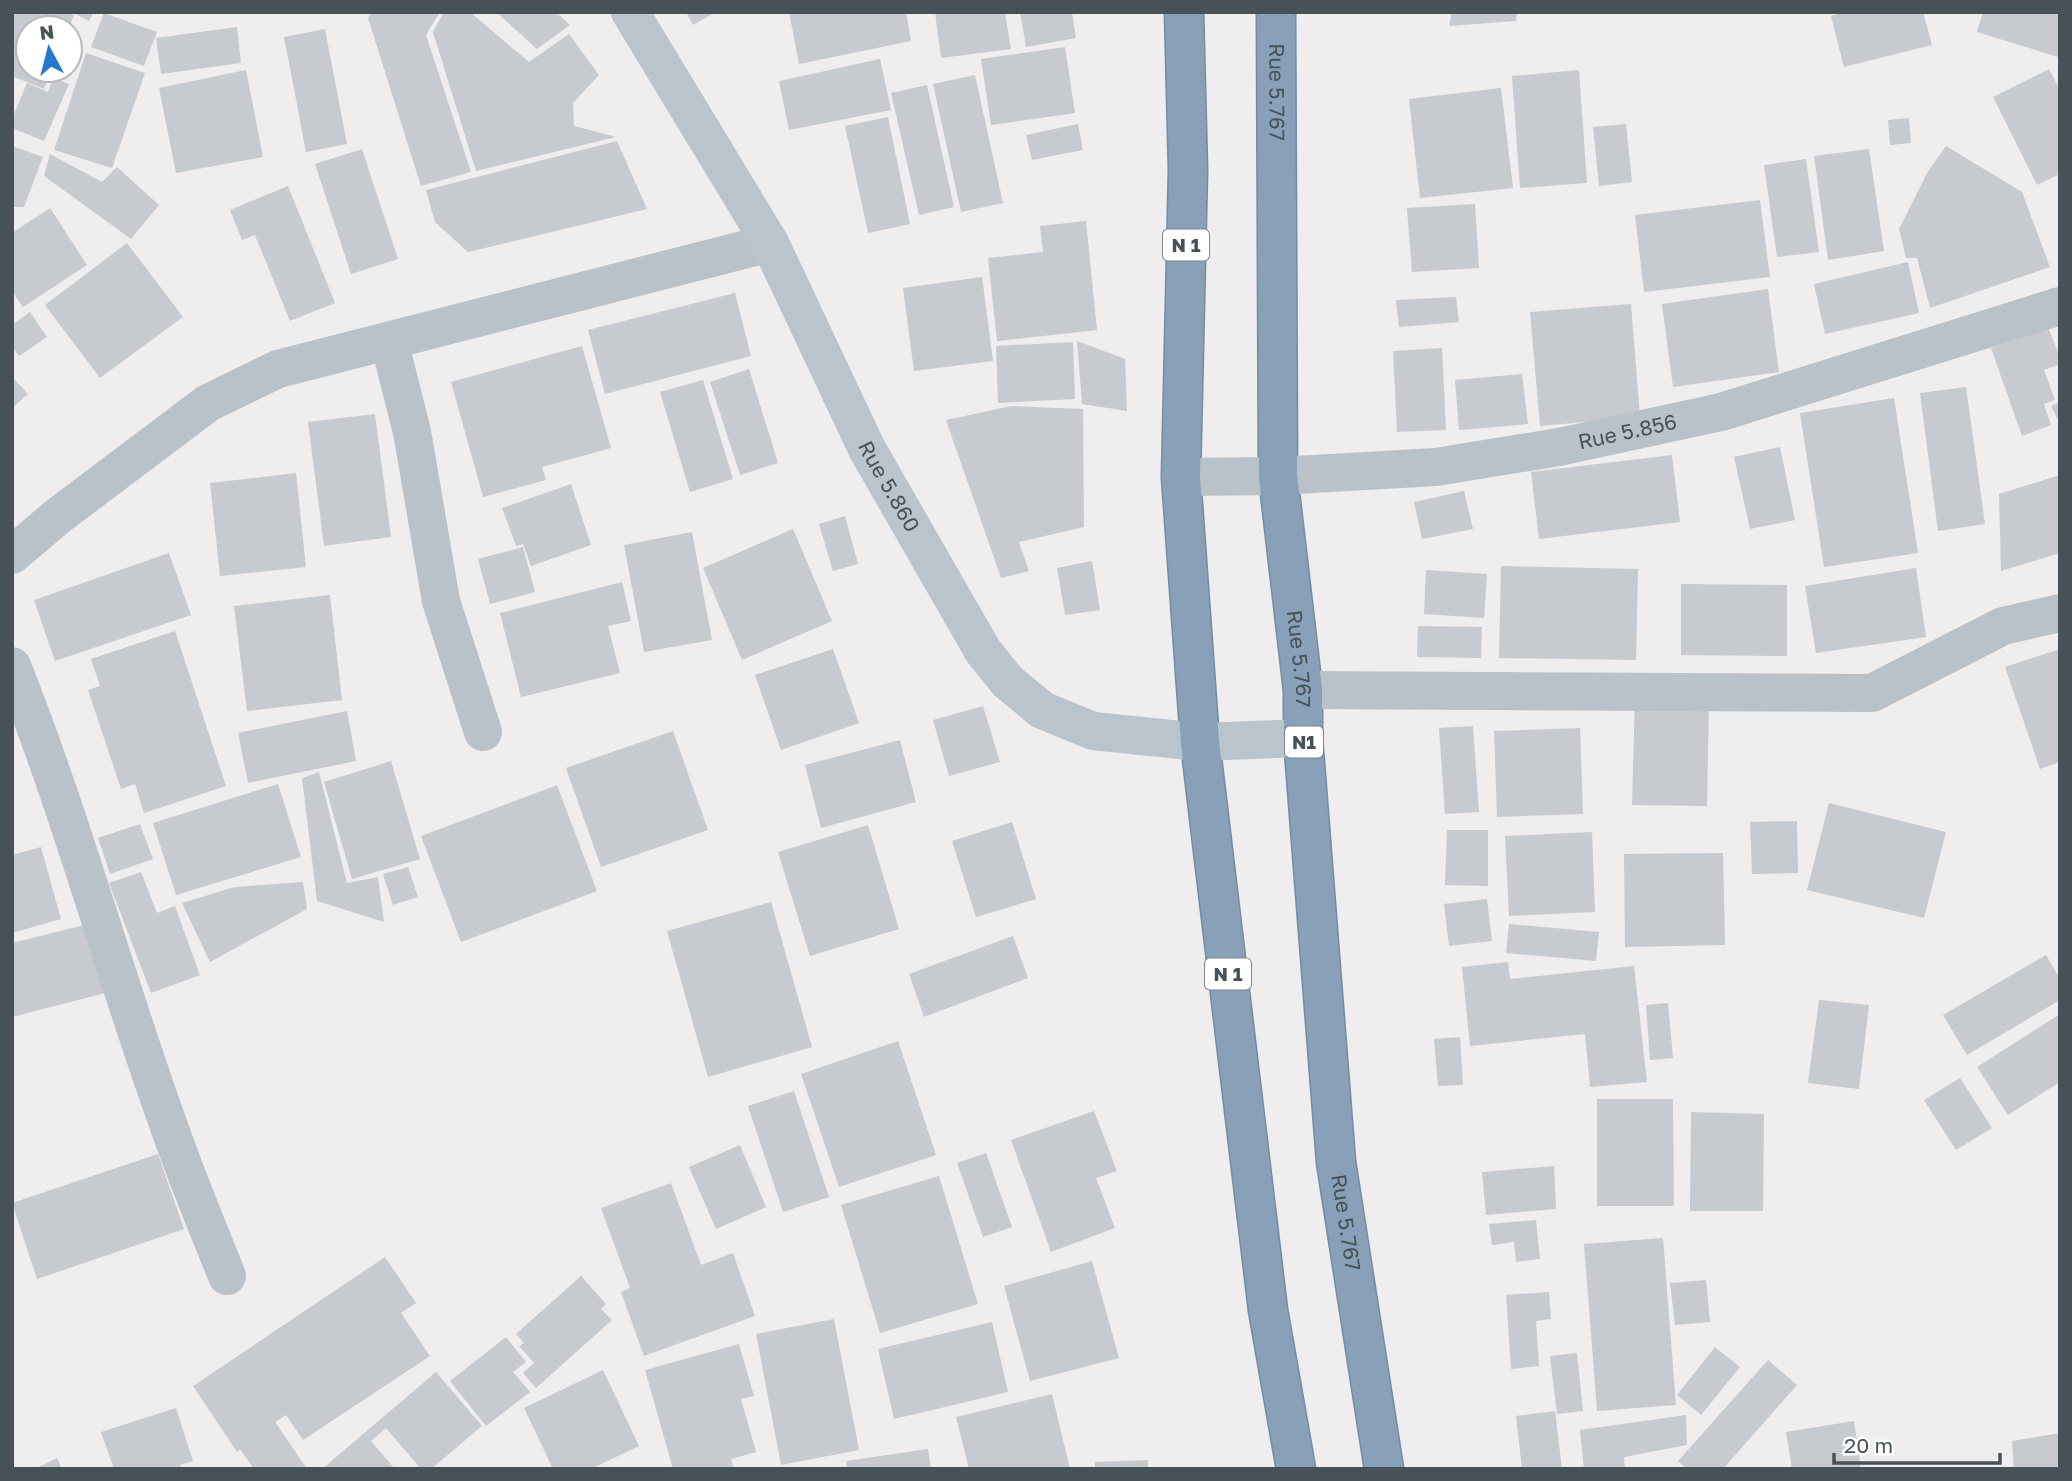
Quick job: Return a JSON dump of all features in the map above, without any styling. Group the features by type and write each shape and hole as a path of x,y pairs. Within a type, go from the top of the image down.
{"highway":[{"name":"N 1","path":"1184,12 1188,170 1181,477 1200,742 1269,1310 1296,1469"},
{"name":"Rue 5.767","path":"1276,12 1278,476 1303,690 1303,738 1336,1162 1384,1469"}],"street":[{"name":"Rue 5.860","path":"630,12 769,243 867,449 983,651 1008,682 1042,710 1093,731 1200,742 1303,738"},
{"path":"12,555 58,516 208,404 278,369 769,243"},
{"name":"Rue 5.856","path":"1181,477 1278,476 1436,467 1559,447 1708,415 2060,306"},
{"path":"389,341 412,432 441,601 483,732"},
{"path":"1303,690 1872,693 2003,626 2060,613"},
{"path":"12,666 65,810 171,1133 227,1276"}],"building":[{"path":"12,12 72,14 14,14 14,77"},
{"path":"72,12 94,12 89,21 84,18 84,14"},
{"path":"372,12 440,12 426,35 471,172 421,186 368,18"},
{"path":"444,12 470,12 529,62 569,34 599,75 573,103 574,126 616,137 476,171 433,32"},
{"path":"496,12 556,12 570,25 537,49"},
{"path":"686,12 716,12 693,25"},
{"path":"789,12 906,12 911,41 799,64"},
{"path":"935,12 1005,12 1011,49 941,58"},
{"path":"1020,12 1072,12 1076,38 1026,47"},
{"path":"1452,12 1517,12 1516,21 1449,26"},
{"path":"1844,12 1923,12 1932,45 1844,67 1831,16"},
{"path":"1983,12 2060,12 2058,57 1977,32"},
{"path":"104,13 157,32 144,66 91,47"},
{"path":"237,27 241,63 161,74 156,38"},
{"path":"325,29 347,144 306,152 284,37"},
{"path":"1065,47 1075,113 991,125 981,59"},
{"path":"86,53 145,73 112,168 54,150 76,84 84,84"},
{"path":"880,59 891,110 789,130 779,81"},
{"path":"2049,69 2060,90 2060,174 2037,185 1993,97"},
{"path":"246,70 263,157 176,173 159,88"},
{"path":"1579,70 1587,183 1520,188 1512,76"},
{"path":"975,75 1003,203 961,212 933,84"},
{"path":"27,84 48,92 51,84 69,84 44,141 12,128 12,119"},
{"path":"32,84 46,84 44,89"},
{"path":"927,85 954,207 919,215 891,93"},
{"path":"1501,88 1513,188 1420,198 1409,99"},
{"path":"888,117 910,224 868,233 845,126"},
{"path":"1909,118 1911,143 1890,145 1888,120"},
{"path":"1078,124 1083,150 1032,160 1026,135"},
{"path":"1626,124 1632,182 1599,186 1593,127"},
{"path":"617,141 647,209 468,252 435,222 426,190"},
{"path":"12,146 43,157 24,207 12,207"},
{"path":"1946,146 2022,192 2050,267 1930,308 1917,258 1906,258 1899,229 1927,173"},
{"path":"362,149 398,259 351,274 315,164"},
{"path":"1869,149 1884,251 1828,260 1814,156"},
{"path":"50,154 102,182 117,167 159,205 131,239 44,176"},
{"path":"1806,159 1819,252 1777,257 1764,165"},
{"path":"288,186 335,303 290,321 255,235 242,240 230,210"},
{"path":"1760,200 1770,277 1644,292 1635,215"},
{"path":"1475,204 1479,268 1412,272 1407,208"},
{"path":"50,208 87,265 23,307 12,291 12,233"},
{"path":"1086,221 1097,330 997,341 988,258 1043,252 1040,226"},
{"path":"127,243 183,317 100,378 45,305"},
{"path":"1908,262 1919,313 1825,334 1814,284"},
{"path":"982,277 993,361 914,371 903,288"},
{"path":"1768,289 1779,372 1673,387 1662,304"},
{"path":"735,293 751,356 605,394 588,330"},
{"path":"1456,297 1459,322 1399,327 1396,300"},
{"path":"1631,304 1640,417 1540,426 1530,312"},
{"path":"30,312 47,337 19,356 12,347 12,325"},
{"path":"2048,327 2060,357 2060,364 2044,370 2055,400 2044,404 2051,425 2022,436 1991,348"},
{"path":"1077,341 1125,359 1127,411 1082,404"},
{"path":"1073,342 1075,399 998,403 996,346"},
{"path":"582,346 611,448 542,467 546,480 483,497 451,382"},
{"path":"1442,348 1446,430 1397,432 1393,351"},
{"path":"749,369 778,463 740,475 710,382"},
{"path":"1522,374 1528,424 1459,430 1455,380"},
{"path":"12,377 28,394 12,408"},
{"path":"703,380 733,479 690,492 660,392"},
{"path":"1966,387 1985,524 1938,531 1920,393"},
{"path":"1894,398 1918,553 1824,567 1800,413"},
{"path":"2060,402 2060,424 2051,406"},
{"path":"1011,406 1083,409 1084,527 1019,542 1029,571 1001,578 946,420"},
{"path":"375,414 391,537 324,546 308,422"},
{"path":"1780,447 1795,520 1750,529 1734,457"},
{"path":"1672,455 1680,522 1539,539 1531,472"},
{"path":"296,473 306,567 220,576 210,483"},
{"path":"2060,475 2060,553 2001,571 1999,494"},
{"path":"571,484 591,545 531,566 522,541 523,544 516,546 502,508"},
{"path":"1464,491 1473,529 1422,539 1414,502"},
{"path":"845,516 858,564 833,571 819,524"},
{"path":"793,529 832,621 742,660 703,568"},
{"path":"692,532 712,640 644,652 624,545"},
{"path":"523,547 535,592 490,604 478,559"},
{"path":"169,553 191,615 55,661 34,600"},
{"path":"1092,561 1100,610 1065,615 1057,568"},
{"path":"1501,566 1638,569 1636,660 1499,658"},
{"path":"1916,568 1926,637 1816,653 1805,586"},
{"path":"1426,570 1487,574 1484,618 1424,614"},
{"path":"622,582 631,621 608,626 620,673 521,697 500,613"},
{"path":"1681,584 1787,585 1787,656 1681,655"},
{"path":"330,595 342,700 247,711 234,606"},
{"path":"1418,626 1482,627 1481,658 1417,657"},
{"path":"175,631 226,786 144,813 135,784 121,789 88,690 100,686 91,659"},
{"path":"833,649 859,723 781,750 755,675"},
{"path":"2060,649 2060,762 2040,769 2005,667"},
{"path":"1635,697 1709,698 1707,806 1632,805"},
{"path":"983,706 1000,762 949,776 933,720"},
{"path":"347,711 356,761 248,783 238,733"},
{"path":"1473,726 1479,812 1445,814 1439,728"},
{"path":"1580,728 1583,814 1497,817 1494,731"},
{"path":"673,731 708,830 601,867 566,768"},
{"path":"900,740 916,802 821,828 805,765"},
{"path":"391,761 420,859 352,879 324,782"},
{"path":"319,772 347,883 378,877 384,922 317,901 302,778"},
{"path":"278,784 301,857 176,895 153,823"},
{"path":"557,785 597,891 461,942 421,836"},
{"path":"1829,803 1946,832 1924,918 1807,890"},
{"path":"1797,821 1798,873 1752,874 1750,822"},
{"path":"1012,822 1036,899 976,917 952,841"},
{"path":"140,824 153,859 110,874 98,838"},
{"path":"868,825 899,929 810,956 778,852"},
{"path":"1447,830 1488,830 1488,886 1445,885"},
{"path":"1592,832 1595,912 1509,916 1505,836"},
{"path":"41,847 61,919 12,933 12,855"},
{"path":"1723,853 1725,945 1625,947 1624,854"},
{"path":"408,867 418,897 393,905 383,874"},
{"path":"141,872 157,913 175,906 200,975 151,993 109,883"},
{"path":"303,882 307,909 210,962 182,903 235,887"},
{"path":"1487,899 1492,941 1449,946 1444,904"},
{"path":"771,902 812,1047 708,1077 667,931"},
{"path":"88,924 105,993 12,1017 12,943"},
{"path":"1509,924 1599,932 1596,961 1506,953"},
{"path":"1013,936 1028,978 924,1017 909,974"},
{"path":"2046,955 2060,979 2060,1000 1967,1055 1943,1015"},
{"path":"1508,962 1510,979 1634,966 1647,1082 1590,1087 1585,1034 1470,1046 1462,967"},
{"path":"1819,1000 1869,1005 1859,1089 1808,1083"},
{"path":"1668,1003 1673,1058 1650,1060 1646,1005"},
{"path":"2060,1014 2060,1082 2008,1115 1977,1067"},
{"path":"1460,1037 1463,1085 1438,1086 1434,1039"},
{"path":"898,1041 936,1155 839,1187 801,1074"},
{"path":"1960,1078 1992,1128 1956,1150 1924,1100"},
{"path":"794,1091 829,1197 783,1212 748,1106"},
{"path":"1597,1099 1673,1099 1674,1206 1597,1206"},
{"path":"1094,1111 1117,1171 1096,1178 1115,1228 1051,1252 1011,1140"},
{"path":"1691,1112 1764,1114 1763,1211 1690,1211"},
{"path":"740,1145 766,1207 716,1229 689,1167"},
{"path":"986,1153 1012,1227 983,1237 957,1163"},
{"path":"158,1154 184,1229 37,1279 12,1203"},
{"path":"1554,1166 1556,1209 1486,1215 1482,1172"},
{"path":"939,1176 978,1304 880,1333 841,1205"},
{"path":"671,1183 701,1265 733,1253 755,1316 644,1356 621,1292 630,1288 601,1208"},
{"path":"1536,1220 1540,1259 1516,1262 1514,1242 1492,1245 1489,1224"},
{"path":"1663,1238 1676,1405 1597,1411 1584,1244"},
{"path":"385,1257 416,1303 401,1313 430,1356 303,1440 286,1415 275,1422 307,1469 254,1469 240,1449 237,1452 193,1386"},
{"path":"1092,1261 1119,1358 1030,1381 1004,1286"},
{"path":"581,1276 606,1304 601,1309 612,1320 536,1388 523,1373 534,1363 519,1346 524,1343 516,1334"},
{"path":"1706,1280 1710,1322 1675,1325 1670,1283"},
{"path":"1549,1292 1551,1319 1536,1321 1539,1366 1511,1369 1506,1295"},
{"path":"834,1319 859,1450 781,1465 756,1334"},
{"path":"992,1322 1008,1392 894,1419 878,1349"},
{"path":"506,1337 526,1362 513,1372 530,1392 486,1426 450,1381"},
{"path":"739,1344 754,1396 741,1399 756,1452 731,1459 734,1469 673,1469 645,1370"},
{"path":"1715,1347 1740,1367 1701,1415 1677,1395"},
{"path":"1577,1353 1583,1411 1557,1414 1550,1356"},
{"path":"1768,1360 1797,1385 1723,1469 1687,1469 1678,1461"},
{"path":"603,1370 639,1446 591,1469 553,1469 524,1408"},
{"path":"436,1372 482,1426 431,1469 421,1469 386,1428 371,1441 395,1469 322,1469"},
{"path":"1052,1394 1070,1469 969,1469 956,1417"},
{"path":"176,1408 193,1461 180,1465 181,1469 114,1469 101,1432"},
{"path":"1555,1411 1562,1469 1522,1469 1516,1416"},
{"path":"1686,1415 1687,1445 1624,1457 1625,1469 1584,1469 1580,1430"},
{"path":"1854,1421 1861,1469 1792,1469 1786,1432"},
{"path":"2060,1433 2060,1469 2014,1469 2012,1441"},
{"path":"928,1449 931,1469 847,1469 846,1461"},
{"path":"57,1458 62,1469 35,1469"},
{"path":"1148,1460 1148,1469 1095,1469 1095,1462"}]}
